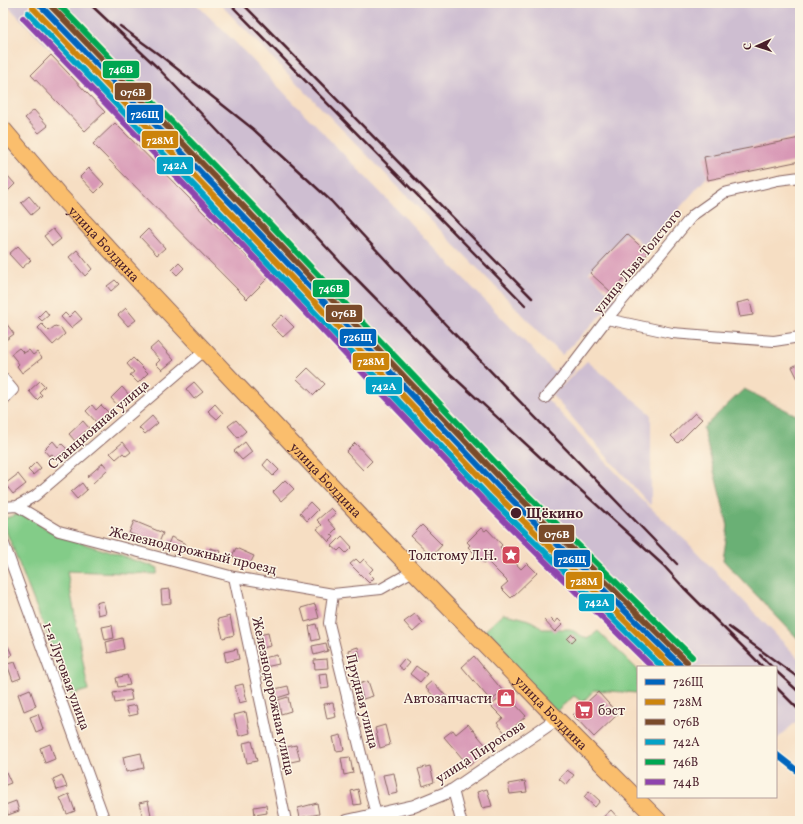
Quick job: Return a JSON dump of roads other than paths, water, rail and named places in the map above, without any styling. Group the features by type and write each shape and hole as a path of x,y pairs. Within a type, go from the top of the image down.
{"main road":[{"name":"улица Болдина","path":"3,129 59,195 204,352 413,571 659,821"}],"street":[{"name":"улица Льва Толстого","path":"545,398 607,319 693,215 724,193 778,180 800,177"},
{"path":"607,319 672,333 774,341 800,337"},
{"name":"Станционная улица","path":"3,507 17,506 35,496 204,352"},
{"path":"3,378 13,390 3,400"},
{"name":"Железнодорожный проезд","path":"17,506 59,531 234,577 333,594 381,589 413,571"},
{"name":"1-я Луговая улица","path":"3,541 105,821"},
{"name":"Железнодорожная улица","path":"234,577 286,821"},
{"name":"Прудная улица","path":"333,594 329,622 376,815"},
{"name":"улица Пирогова","path":"347,821 414,806 453,790 557,718"},
{"path":"453,790 460,821"}],"railway":[{"path":"229,3 525,305"},
{"path":"242,3 532,298"},
{"path":"91,5 158,68 342,264 444,368 541,458 565,476 663,565 762,666"},
{"path":"120,26 161,56 253,129 331,201 446,325 677,564"},
{"path":"633,610 683,666"},
{"path":"729,627 800,679"},
{"path":"760,655 771,666"},
{"path":"777,672 800,693"},
{"path":"777,688 800,711"}],"place":[{"name":"Щёкино","path":"516,513"},
{"name":"Толстому Л.Н.","path":"511,555"},
{"name":"Автозапчасти","path":"506,698"},
{"name":"бэст","path":"584,710"}]}
